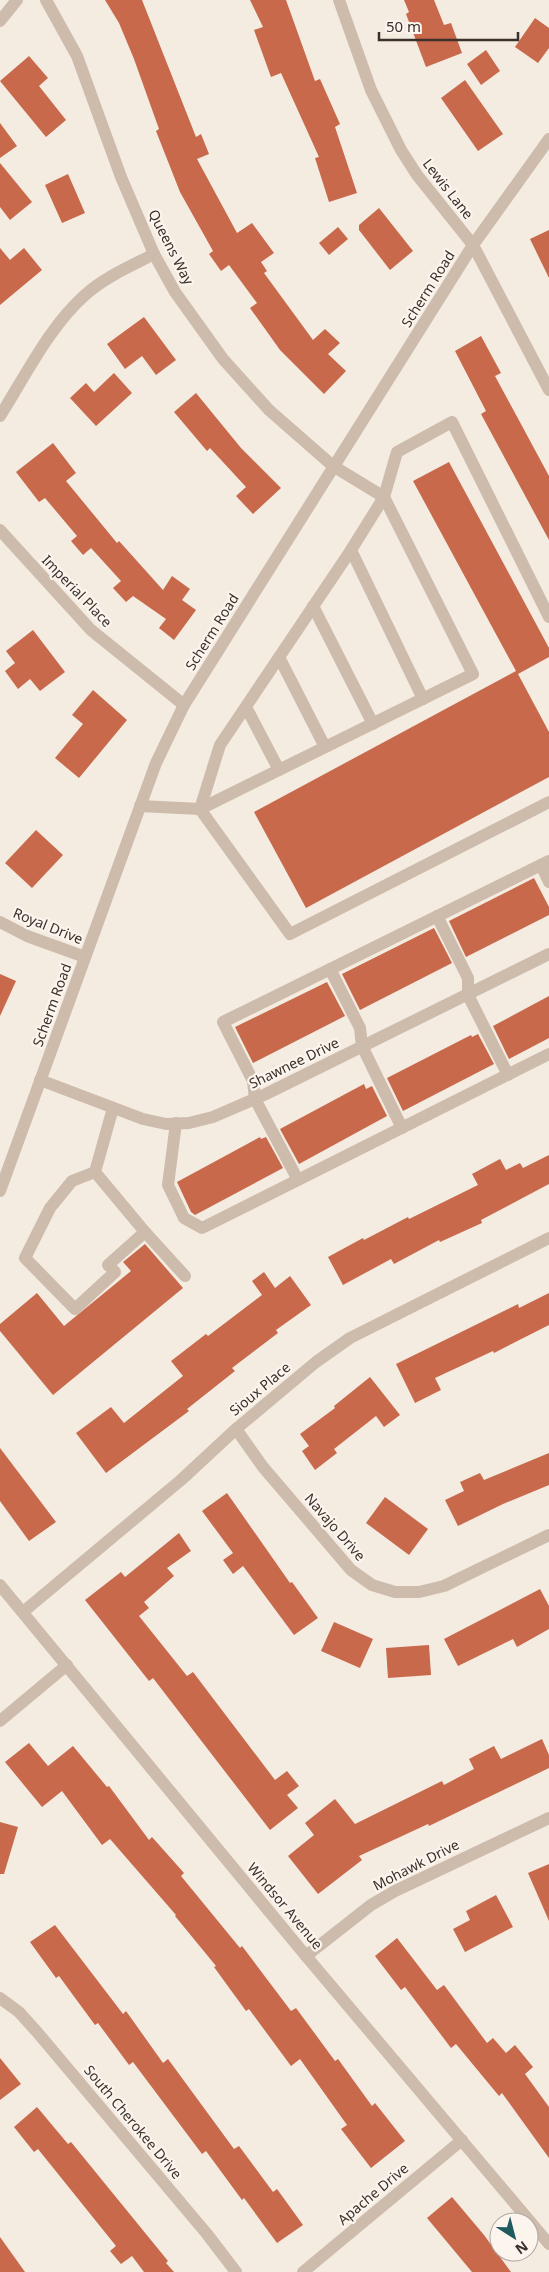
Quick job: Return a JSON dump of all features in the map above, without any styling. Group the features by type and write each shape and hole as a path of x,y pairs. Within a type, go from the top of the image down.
{"street":[{"path":"0,21 18,0"},
{"name":"Queens Way","path":"46,0 77,56 121,177 154,254 175,292 223,358 269,410 333,466 384,497"},
{"name":"Lewis Lane","path":"339,0 371,90 401,150 417,175 473,245 549,390"},
{"name":"Scherm Road","path":"0,1191 156,763 184,705 473,245 549,139"},
{"path":"0,416 49,337 67,313 86,294 105,280 154,254"},
{"path":"200,809 220,745 314,606 384,497 397,452 452,422 549,617"},
{"path":"140,806 200,809 474,674 384,497"},
{"name":"Imperial Place","path":"0,530 91,630 184,705"},
{"path":"351,550 423,699"},
{"path":"314,606 373,724"},
{"path":"279,657 325,747"},
{"path":"246,707 279,770"},
{"path":"200,809 290,934 549,802"},
{"path":"298,1180 255,1099 253,1081 223,1022 545,863 549,882"},
{"path":"437,916 468,978 468,994 508,1075"},
{"name":"Royal Drive","path":"0,922 27,936 85,957"},
{"name":"Shawnee Drive","path":"40,1080 143,1119 176,1124 189,1123 213,1117 255,1099 549,954"},
{"path":"330,969 360,1028 362,1046 402,1128"},
{"path":"176,1124 168,1185 184,1218 202,1228 549,1054"},
{"path":"96,1172 113,1108"},
{"path":"96,1172 72,1181 50,1208 25,1258 75,1308 115,1272 108,1265 145,1232"},
{"path":"96,1172 145,1232 185,1276"},
{"name":"Sioux Place","path":"23,1612 181,1480 236,1429 316,1362 350,1338 549,1238"},
{"name":"Navajo Drive","path":"236,1429 263,1467 351,1570 372,1585 395,1592 419,1592 444,1586 549,1535"},
{"name":"Windsor Avenue","path":"0,1585 306,1956 549,2244"},
{"path":"0,1721 67,1665"},
{"name":"Mohawk Drive","path":"306,1956 371,1905 395,1891 549,1818"},
{"name":"South Cherokee Drive","path":"0,1998 18,2012 37,2032 207,2234 236,2272"},
{"name":"Apache Drive","path":"303,2272 462,2140"}],"building":[{"path":"105,0 142,0 196,137 201,134 209,154 197,159 237,233 252,223 274,253 261,262 267,271 264,273 313,340 325,329 340,343 328,354 346,371 324,394 280,350 250,308 257,303 229,265 221,271 209,254 213,251 180,192 156,131 159,129 134,59 119,23"},
{"path":"250,0 286,0 315,81 320,79 340,124 335,127 357,193 329,202 315,158 319,157 281,73 271,77 254,30 263,27"},
{"path":"404,0 434,0 444,25 451,23 462,53 426,67 406,14 409,12"},
{"path":"535,18 549,28 549,48 538,63 515,47"},
{"path":"486,50 500,71 481,85 467,64"},
{"path":"29,56 48,78 39,86 66,120 46,137 0,81"},
{"path":"465,80 503,134 478,151 441,98"},
{"path":"0,123 17,146 0,158"},
{"path":"0,163 32,202 10,220 0,207"},
{"path":"68,174 85,213 62,223 45,185"},
{"path":"379,208 413,251 390,270 359,230 359,225"},
{"path":"338,227 348,239 329,255 319,243"},
{"path":"549,230 549,278 530,239"},
{"path":"0,248 10,260 24,248 42,270 0,305"},
{"path":"144,317 176,360 156,375 142,356 125,369 107,344"},
{"path":"481,336 501,373 495,376 549,476 549,540 481,414 486,411 455,351"},
{"path":"114,373 132,393 96,426 70,398 86,383 94,392"},
{"path":"196,393 241,448 281,488 253,514 236,496 246,487 210,448 207,451 174,412"},
{"path":"53,443 76,473 66,481 117,543 119,541 163,590 172,576 190,589 182,600 196,610 174,640 159,628 166,619 133,596 126,602 113,588 121,581 91,548 83,555 71,541 77,536 45,498 39,502 16,472"},
{"path":"449,462 549,648 549,657 518,674 549,732 549,777 306,908 254,812 516,671 413,481"},
{"path":"33,630 65,672 40,691 30,679 18,689 5,671 15,663 6,651"},
{"path":"93,690 127,720 79,778 55,758 83,724 72,715"},
{"path":"36,830 63,855 32,888 5,863"},
{"path":"534,878 549,907 549,915 466,957 449,921"},
{"path":"434,928 452,963 360,1010 342,974"},
{"path":"0,974 16,981 0,1016"},
{"path":"327,982 345,1016 253,1063 235,1027"},
{"path":"549,996 549,1038 509,1059 493,1026"},
{"path":"478,1034 494,1064 403,1111 387,1078 471,1035 472,1037"},
{"path":"364,1084 366,1089 372,1086 387,1116 299,1164 280,1129"},
{"path":"260,1137 261,1139 266,1137 283,1168 195,1215 191,1212 177,1182"},
{"path":"549,1155 549,1184 481,1220 482,1223 440,1242 439,1240 394,1264 391,1259 343,1285 328,1257 363,1238 364,1240 408,1217 409,1219 478,1185 472,1174 500,1159 506,1170 520,1163 523,1168"},
{"path":"145,1244 183,1288 53,1395 0,1331 0,1324 37,1293 64,1326 131,1271 123,1262"},
{"path":"264,1272 275,1288 290,1276 311,1305 276,1330 278,1333 232,1368 235,1371 187,1409 189,1411 106,1473 76,1433 111,1407 124,1423 183,1376 171,1361 262,1295 252,1281"},
{"path":"549,1293 549,1325 494,1353 493,1351 435,1378 441,1390 415,1403 396,1364 518,1304 519,1308"},
{"path":"370,1377 400,1415 384,1427 376,1416 334,1449 337,1453 315,1470 302,1451 309,1446 300,1434 335,1408 334,1406"},
{"path":"0,1448 56,1522 29,1541 0,1501"},
{"path":"549,1453 549,1485 503,1504 458,1526 445,1500 464,1491 460,1482 480,1473 484,1480"},
{"path":"227,1493 290,1583 292,1582 318,1618 294,1635 243,1566 233,1574 223,1560 233,1553 202,1511"},
{"path":"385,1497 428,1529 409,1555 366,1523"},
{"path":"179,1533 191,1551 167,1568 174,1576 144,1602 149,1608 139,1616 187,1676 193,1672 275,1780 287,1771 299,1786 287,1795 298,1808 270,1830 153,1678 149,1681 85,1600 121,1572 125,1577"},
{"path":"540,1589 549,1606 549,1629 517,1647 513,1639 458,1666 444,1639"},
{"path":"334,1622 373,1639 360,1668 321,1651"},
{"path":"429,1645 431,1675 388,1678 386,1648"},
{"path":"542,1739 549,1755 549,1768 429,1826 428,1824 359,1856 362,1860 318,1894 288,1856 314,1835 305,1823 335,1799 355,1824 442,1781 444,1785 474,1769 469,1759 494,1746 501,1759"},
{"path":"29,1743 48,1766 73,1746 107,1787 109,1786 149,1840 152,1837 184,1873 181,1876 240,1948 242,1946 291,2011 296,2008 335,2061 338,2059 372,2106 375,2103 405,2141 371,2168 341,2129 347,2125 300,2059 291,2066 249,2009 246,2011 214,1967 216,1966 176,1915 110,1839 102,1845 62,1791 42,1807 5,1762"},
{"path":"0,1822 18,1827 4,1874 0,1874"},
{"path":"549,1864 549,1921 528,1873"},
{"path":"496,1895 513,1927 465,1952 453,1929 470,1920 466,1911"},
{"path":"55,1925 123,2014 126,2011 163,2063 168,2059 234,2149 239,2146 273,2192 277,2189 303,2225 277,2243 206,2151 202,2154 133,2062 129,2065 98,2023 95,2025 59,1976 56,1978 30,1942"},
{"path":"397,1938 437,1990 444,1985 487,2043 493,2038 506,2053 515,2045 533,2067 525,2074 549,2107 549,2158 502,2093 499,2096 456,2044 451,2048 405,1987 401,1990 375,1956"},
{"path":"0,2058 21,2084 0,2100"},
{"path":"37,2107 68,2144 71,2142 168,2261 166,2263 174,2272 144,2272 132,2256 121,2264 110,2251 116,2246 38,2149 34,2152 14,2127"},
{"path":"452,2197 489,2242 489,2262 504,2262 511,2272 472,2272 427,2218"},
{"path":"0,2237 25,2272 0,2272"}]}
